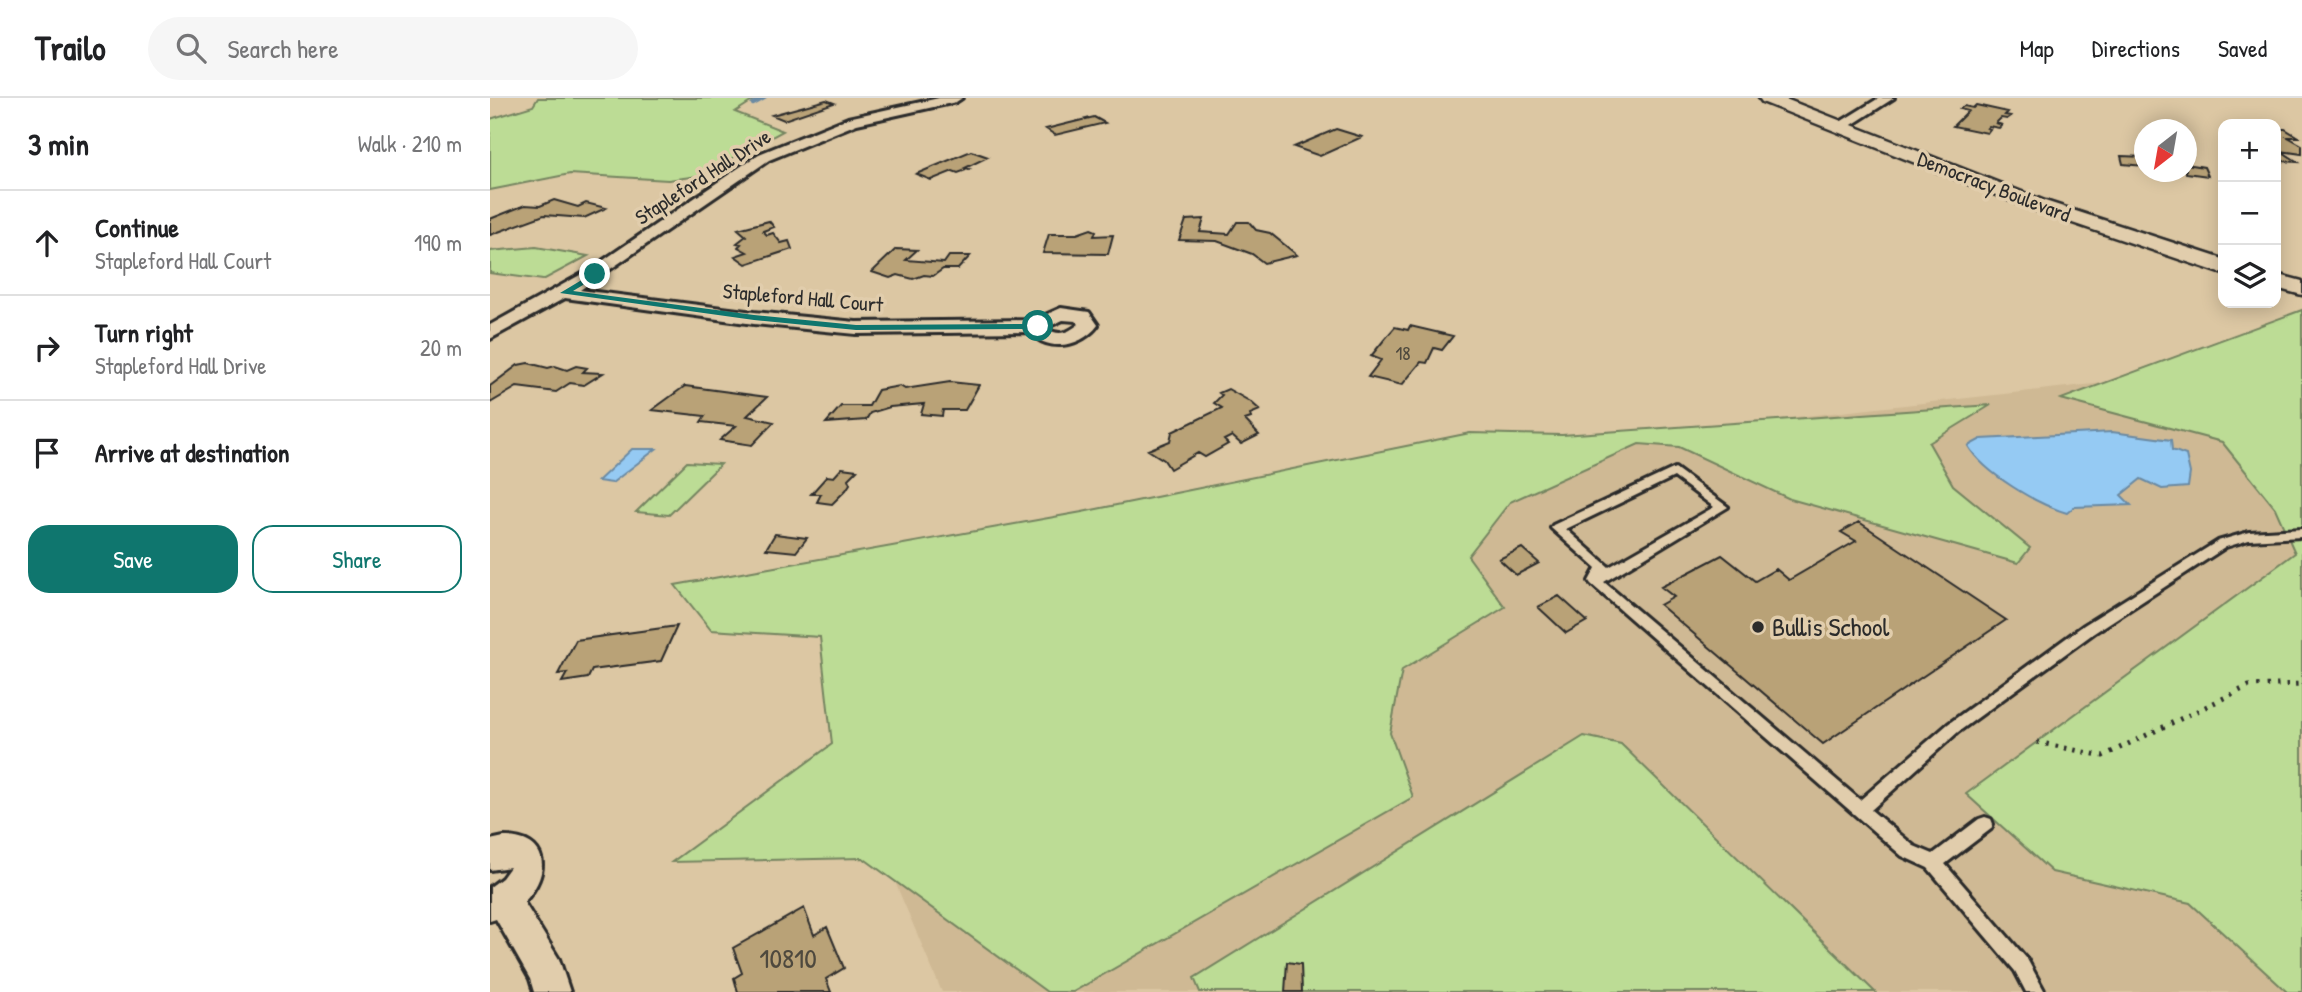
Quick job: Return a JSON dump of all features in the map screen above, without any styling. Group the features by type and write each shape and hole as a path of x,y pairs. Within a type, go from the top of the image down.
{"main road":[{"name":"Democracy Boulevard","path":"1768,98 2082,221 2218,265"},
{"path":"2281,282 2302,288"}],"street":[{"name":"Stapleford Hall Drive","path":"490,333 565,293 729,180 773,153 853,121 956,98"},
{"path":"1839,127 1888,98"},
{"name":"Stapleford Hall Court","path":"565,293 754,318 856,328 1038,326"},
{"path":"490,855 509,850 520,852 526,858 528,866 524,877 497,902 546,972 552,992"}],"lane":[{"path":"1675,472 1722,507 1595,580 1603,567 1556,528 1675,472"},
{"path":"1860,810 1953,728 2089,629 2222,544 2249,536 2302,533"},
{"path":"1595,580 1908,851 1934,863 2021,965 2036,992"},
{"path":"1934,863 1985,824"}],"path":[{"path":"2037,742 2104,756 2249,686 2302,684"}],"shaded area":[{"name":"Bullis School","path":"2302,324 2302,992 942,992 865,812 1562,443 2193,373"}],"green space":[{"path":"538,98 757,98 735,112 783,131 699,176 668,180 570,174 490,190 490,119 533,106"},
{"path":"536,247 588,256 543,280 490,273 490,251"},
{"path":"2302,310 2302,992 2287,992 2190,903 2052,872 1966,794 2295,553 2275,508 2222,442 2061,399"},
{"path":"1991,405 1929,443 1953,485 2030,548 2018,563 1790,499 1679,447 1639,444 1510,502 1468,556 1505,607 1402,670 1390,733 1413,797 1073,992 1047,992 863,858 672,862 832,744 820,637 711,630 675,585 1082,512 1470,433 1562,435"},
{"path":"687,462 721,464 669,515 636,512"},
{"path":"1584,736 1621,744 1875,992 1200,992 1194,978"}],"water":[{"path":"2112,432 2171,440 2172,450 2186,455 2190,473 2188,487 2162,489 2141,479 2121,495 2131,505 2074,507 2067,513 2041,503 1998,477 1968,446 1981,439"},
{"path":"632,449 656,449 612,483 598,481"}],"building":[{"path":"826,100 834,103 784,120 772,115"},
{"path":"1976,105 2008,112 2005,115 2011,116 2007,119 2001,118 1996,123 2002,125 1999,128 1989,126 1987,133 1953,126 1968,111 1960,109 1964,106 1973,108"},
{"path":"1094,117 1105,123 1055,135 1046,129"},
{"path":"1336,129 1362,137 1320,156 1294,147"},
{"path":"2281,129 2298,137 2288,137 2302,145 2302,154 2281,151"},
{"path":"971,151 988,157 965,168 969,169 958,173 953,171 931,180 916,174"},
{"path":"2281,151 2298,162 2281,161"},
{"path":"2121,156 2134,157 2134,165 2123,164"},
{"path":"2197,166 2204,167 2208,176 2197,174"},
{"path":"554,200 578,207 586,203 606,208 584,218 544,215 490,235 490,219 525,205 540,206"},
{"path":"1204,219 1200,232 1229,234 1237,222 1249,222 1256,230 1270,233 1297,255 1264,263 1252,254 1217,241 1179,240 1186,220"},
{"path":"769,221 774,227 763,231 767,235 773,233 781,243 789,241 792,249 746,264 735,256 747,252 738,247 741,244 737,243 746,236 738,229"},
{"path":"1091,229 1096,231 1094,236 1113,235 1108,254 1043,253 1049,234 1077,234"},
{"path":"896,249 917,250 906,260 944,263 949,256 970,256 958,269 943,269 933,276 924,275 913,279 898,275 890,278 872,272"},
{"path":"1410,326 1453,336 1442,350 1434,348 1427,363 1421,362 1402,385 1368,377 1381,360 1371,356 1384,340 1395,327 1408,330"},
{"path":"528,363 567,370 576,366 587,368 583,372 603,373 584,385 570,383 556,392 517,387 490,403 490,386 518,365"},
{"path":"950,382 979,385 965,410 943,410 942,416 921,414 924,404 890,407 870,413 866,420 826,423 841,406 869,406 878,390"},
{"path":"685,386 767,397 747,416 774,422 752,445 720,440 736,426 701,422 705,416 652,410"},
{"path":"1228,389 1260,410 1250,414 1251,418 1245,420 1259,435 1241,444 1232,436 1224,440 1228,444 1205,457 1198,453 1170,469 1164,460 1148,450 1170,441 1172,432 1222,408 1214,403 1222,395 1219,393"},
{"path":"842,468 857,470 848,479 850,484 846,490 832,504 817,502 821,494 811,494 827,476 834,477"},
{"path":"1859,522 2006,620 1823,744 1660,605 1674,597 1661,587 1722,555 1755,581 1776,569 1789,580 1856,541 1841,532"},
{"path":"775,534 807,538 796,552 766,549"},
{"path":"1522,548 1539,563 1516,575 1499,559"},
{"path":"1559,596 1587,621 1566,633 1538,607"},
{"path":"677,626 661,661 592,670 588,678 562,682 567,673 558,674 576,640"},
{"path":"804,908 814,935 827,927 844,968 826,979 831,992 738,992 734,978 742,973 733,948"},
{"path":"1287,962 1301,964 1302,992 1285,992"}],"waterway":[{"path":"753,104 764,98"}],"place":[{"name":"Bullis School","path":"1758,627"}],"route":[{"path":"595,274 565,293 754,318 856,328 1038,326"}]}
